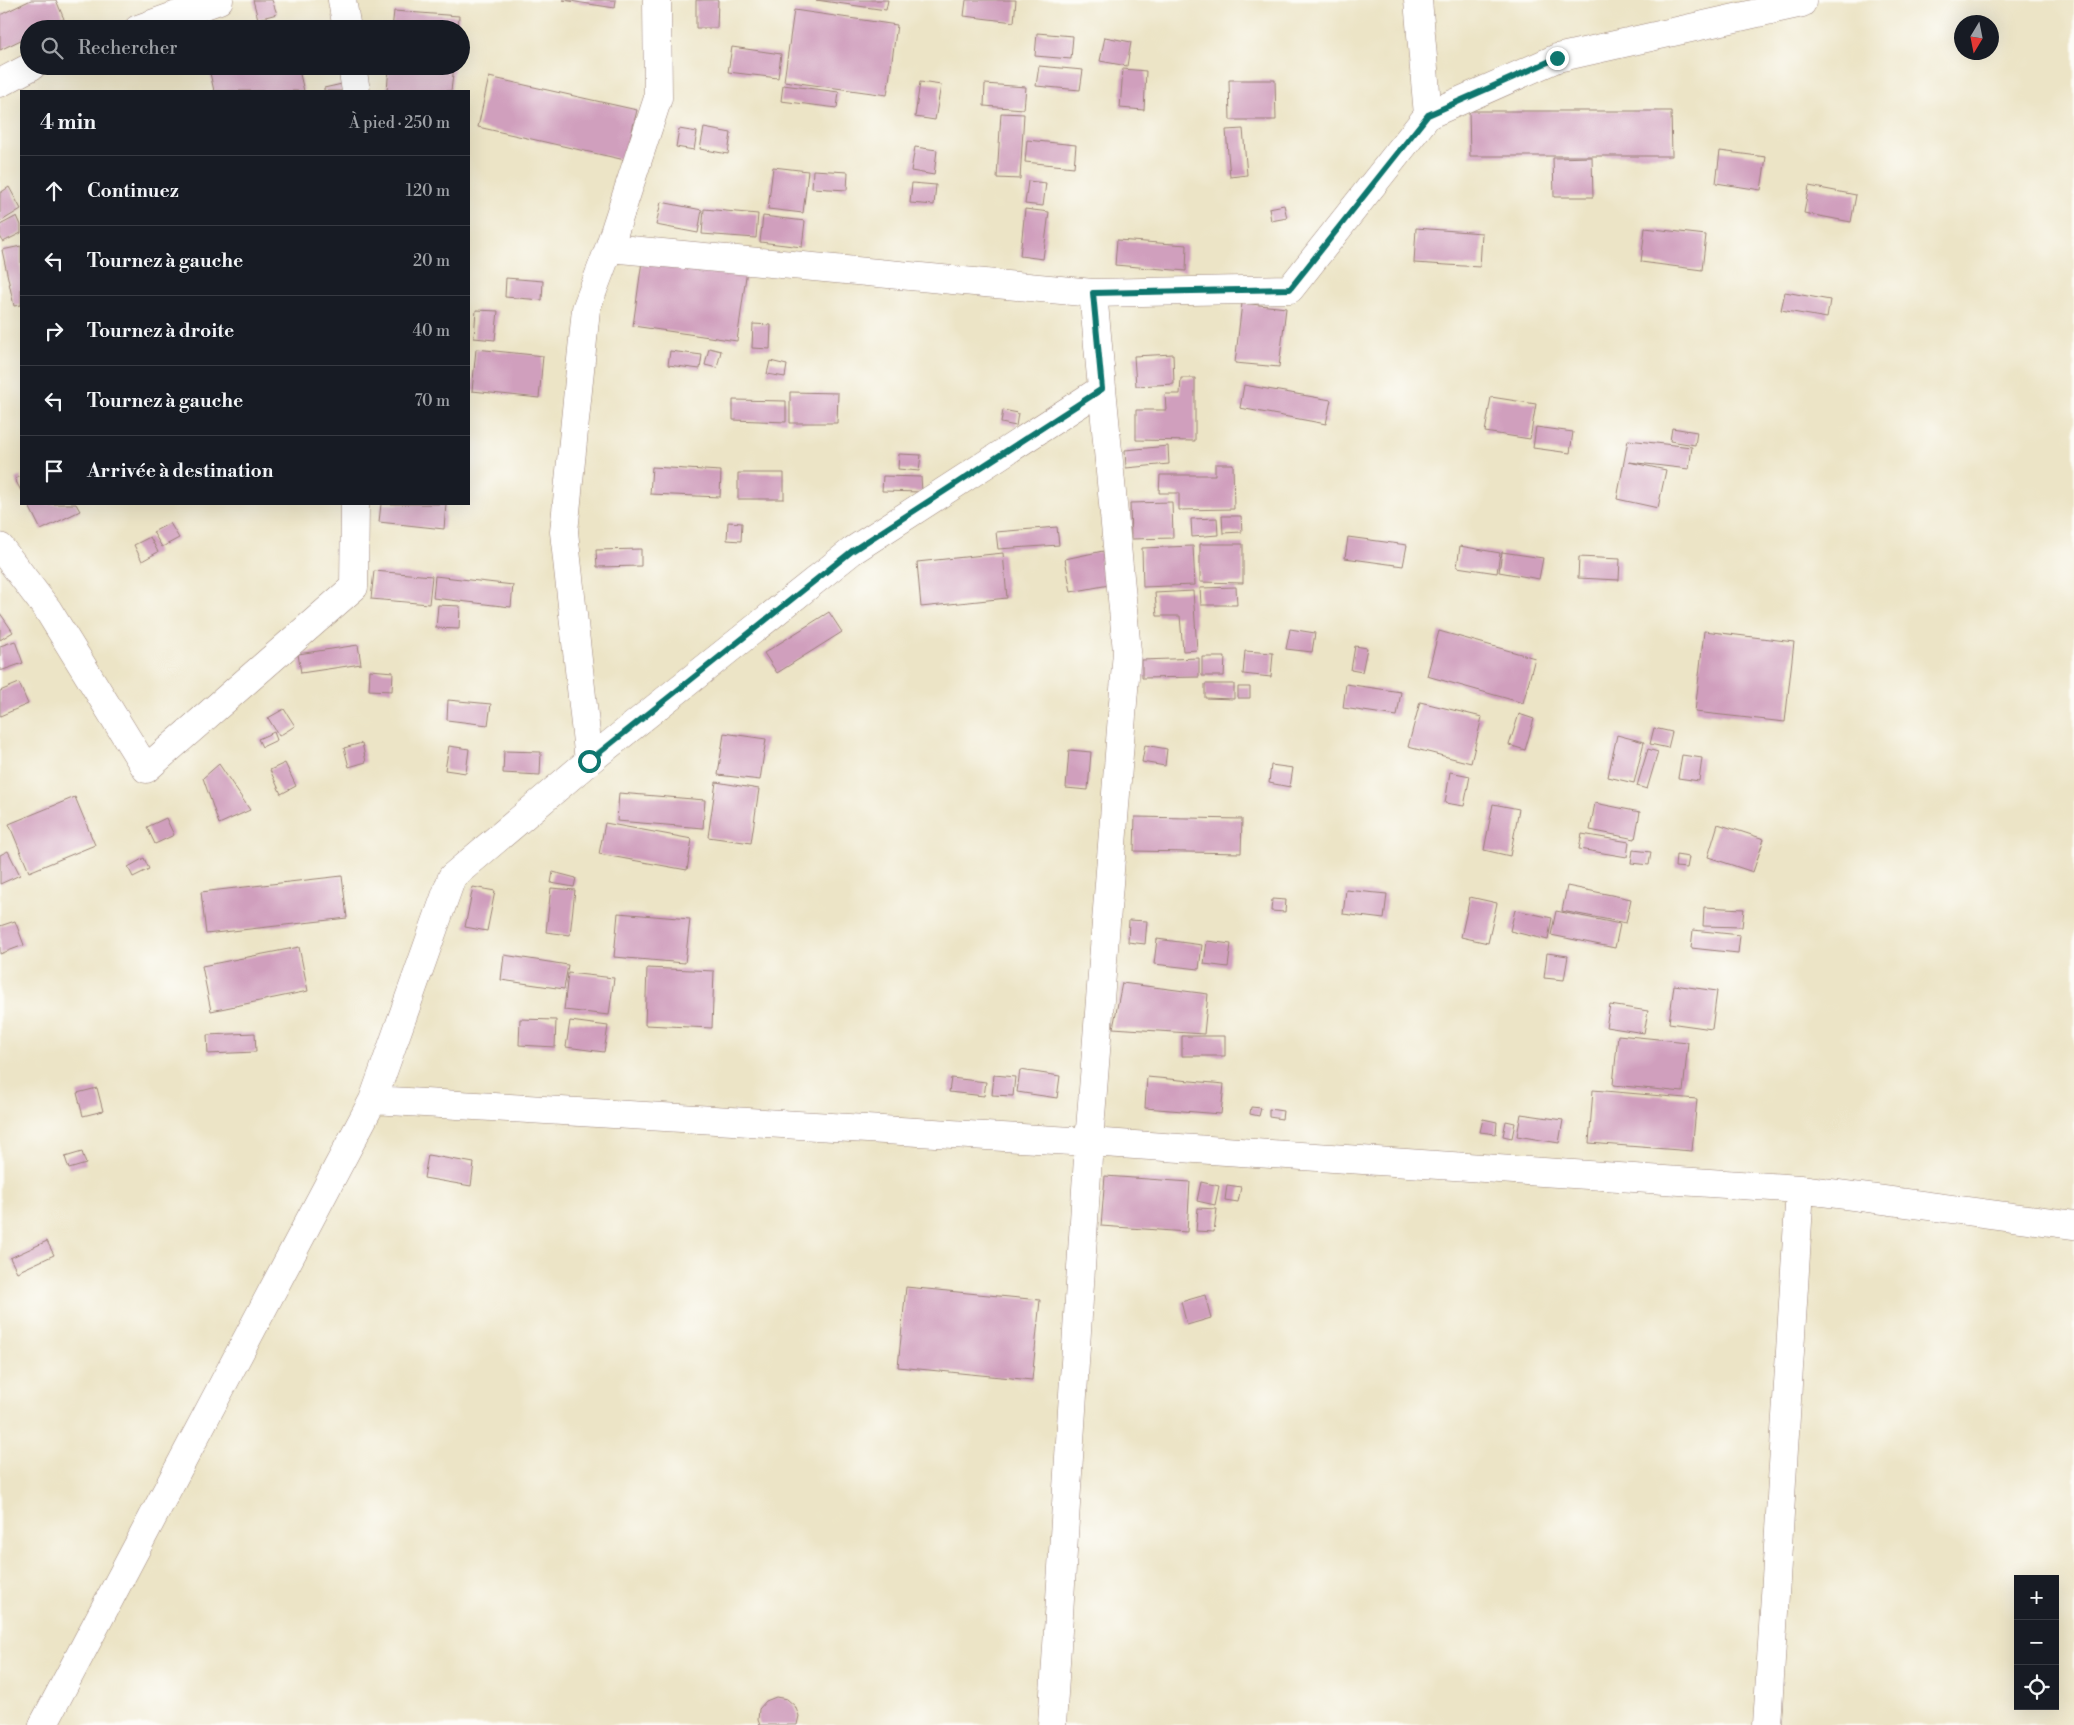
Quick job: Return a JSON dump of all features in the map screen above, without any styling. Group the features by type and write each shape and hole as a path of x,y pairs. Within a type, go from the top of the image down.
{"street":[{"path":"163,20 219,0"},
{"path":"342,0 345,20"},
{"path":"589,761 564,532 586,309 609,248 658,98 657,0"},
{"path":"1418,0 1428,115"},
{"path":"609,248 1093,293 1290,289 1428,115 1557,58 1805,1"},
{"path":"0,83 20,72"},
{"path":"353,75 356,90"},
{"path":"1052,1725 1089,1142 1127,651 1093,293"},
{"path":"43,1725 374,1100 452,877 589,761 852,551 1102,389"},
{"path":"0,547 48,610 146,769 354,588 355,505"},
{"path":"374,1100 1089,1142 1800,1189 2073,1219"},
{"path":"1767,1725 1800,1189"}],"building":[{"path":"31,0 56,0 64,19 20,20 20,40 0,50 0,15"},
{"path":"253,0 272,0 277,14 258,19"},
{"path":"563,0 616,0 615,8"},
{"path":"696,0 718,0 717,28 696,28"},
{"path":"816,0 888,0 886,10"},
{"path":"966,0 1016,0 1014,22 964,16"},
{"path":"794,10 897,25 887,95 784,81"},
{"path":"394,11 459,16 459,20 393,20"},
{"path":"1037,33 1073,36 1071,59 1035,56"},
{"path":"1105,37 1131,42 1127,66 1100,61"},
{"path":"732,47 781,54 778,78 728,72"},
{"path":"1039,66 1083,70 1080,90 1036,86"},
{"path":"1123,69 1146,71 1144,110 1120,108"},
{"path":"210,75 300,75 304,90 214,90"},
{"path":"388,75 453,75 451,90 387,90"},
{"path":"489,77 637,110 625,160 478,127"},
{"path":"1229,80 1275,80 1276,120 1230,120"},
{"path":"920,82 941,85 935,120 915,117"},
{"path":"342,84 344,90 324,90 324,88"},
{"path":"985,84 1026,87 1024,109 984,106"},
{"path":"783,85 839,92 837,108 781,101"},
{"path":"1469,111 1671,111 1672,156 1470,156"},
{"path":"1001,113 1024,114 1020,179 997,178"},
{"path":"704,128 731,133 728,154 700,149"},
{"path":"679,129 697,132 694,150 676,147"},
{"path":"1243,129 1247,175 1230,177 1226,130"},
{"path":"1027,140 1076,145 1074,167 1025,162"},
{"path":"915,147 937,150 934,175 911,171"},
{"path":"1720,151 1766,157 1761,190 1716,183"},
{"path":"1592,157 1593,197 1554,197 1553,158"},
{"path":"773,167 808,171 803,213 768,209"},
{"path":"813,170 848,172 847,190 812,188"},
{"path":"1028,181 1046,183 1043,206 1025,204"},
{"path":"912,183 936,185 934,205 910,203"},
{"path":"1809,186 1856,195 1851,222 1804,213"},
{"path":"9,187 20,210 0,222 0,193"},
{"path":"661,202 702,210 698,233 656,225"},
{"path":"1284,205 1287,218 1271,221 1269,208"},
{"path":"704,209 758,214 756,238 702,234"},
{"path":"1025,209 1049,212 1043,259 1020,256"},
{"path":"17,216 20,223 20,234 3,242 0,236 0,225"},
{"path":"763,216 805,221 802,247 760,242"},
{"path":"1416,228 1482,233 1480,267 1414,263"},
{"path":"1645,228 1706,235 1702,270 1641,262"},
{"path":"1117,240 1187,245 1186,271 1115,265"},
{"path":"20,246 20,305 14,306 2,250"},
{"path":"643,254 747,269 737,341 633,326"},
{"path":"506,278 543,281 542,300 505,297"},
{"path":"1785,292 1830,300 1827,318 1781,310"},
{"path":"1242,303 1286,308 1279,367 1235,363"},
{"path":"476,310 498,311 495,340 474,338"},
{"path":"753,324 771,325 770,349 752,348"},
{"path":"709,348 721,351 717,368 705,365"},
{"path":"476,349 543,356 539,398 472,391"},
{"path":"670,351 702,355 700,369 668,365"},
{"path":"1173,354 1174,384 1136,386 1134,356"},
{"path":"770,361 787,365 785,377 767,374"},
{"path":"1181,378 1195,378 1195,441 1136,440 1136,410 1166,410 1165,394 1180,394"},
{"path":"1244,385 1331,400 1326,424 1240,408"},
{"path":"790,392 838,393 837,423 790,423"},
{"path":"1491,397 1536,404 1530,439 1485,432"},
{"path":"733,400 786,401 786,422 733,420"},
{"path":"1003,410 1018,413 1016,426 1001,423"},
{"path":"1536,427 1573,432 1570,453 1533,448"},
{"path":"1672,428 1697,432 1695,445 1670,441"},
{"path":"1628,440 1692,447 1689,469 1629,462 1666,470 1658,508 1617,499"},
{"path":"1168,446 1169,464 1126,468 1125,450"},
{"path":"899,454 921,455 919,471 898,469"},
{"path":"1215,464 1233,464 1234,509 1179,510 1179,493 1159,493 1160,475 1215,475"},
{"path":"652,467 721,471 720,497 650,494"},
{"path":"738,473 784,473 784,499 738,499"},
{"path":"20,476 20,489 15,479"},
{"path":"883,476 921,477 922,492 882,491"},
{"path":"1172,502 1173,538 1131,539 1130,503"},
{"path":"28,505 77,505 80,511 41,530"},
{"path":"381,505 446,505 444,529 379,522"},
{"path":"1222,516 1241,516 1242,532 1223,533"},
{"path":"1217,518 1218,535 1192,537 1191,519"},
{"path":"728,522 742,523 741,541 727,540"},
{"path":"170,523 179,538 162,547 153,532"},
{"path":"1057,527 1059,545 998,549 996,532"},
{"path":"150,537 158,552 142,561 134,545"},
{"path":"1348,537 1407,545 1403,566 1345,558"},
{"path":"1200,544 1243,544 1243,583 1200,582"},
{"path":"1193,546 1195,585 1143,587 1142,548"},
{"path":"1460,546 1500,553 1497,573 1457,567"},
{"path":"641,549 641,566 597,567 596,550"},
{"path":"1103,551 1109,585 1071,592 1065,559"},
{"path":"1502,552 1543,558 1539,579 1499,572"},
{"path":"1003,553 1007,598 921,607 917,562"},
{"path":"1579,557 1620,559 1619,580 1578,578"},
{"path":"374,571 432,576 429,604 371,599"},
{"path":"435,576 513,585 511,607 433,598"},
{"path":"1236,587 1237,605 1201,605 1200,588"},
{"path":"1193,591 1197,650 1183,651 1180,616 1157,616 1155,593"},
{"path":"438,605 460,606 459,629 436,628"},
{"path":"829,612 842,632 777,673 764,653"},
{"path":"0,613 13,632 0,640"},
{"path":"1290,629 1315,633 1312,652 1286,649"},
{"path":"1439,631 1535,658 1523,703 1427,676"},
{"path":"1704,631 1794,642 1785,722 1695,712"},
{"path":"15,641 23,663 0,671 0,646"},
{"path":"358,645 361,664 301,673 298,654"},
{"path":"1355,646 1367,648 1362,672 1351,670"},
{"path":"1245,651 1273,653 1271,677 1243,674"},
{"path":"1202,657 1225,657 1224,676 1202,676"},
{"path":"1199,658 1199,677 1142,678 1142,660"},
{"path":"370,670 393,672 392,691 369,690"},
{"path":"19,683 28,704 0,716 0,691"},
{"path":"1205,684 1234,684 1234,699 1205,698"},
{"path":"1346,684 1401,692 1397,716 1343,708"},
{"path":"1238,687 1250,687 1250,698 1238,698"},
{"path":"448,700 491,704 488,725 447,720"},
{"path":"1420,702 1482,717 1471,763 1408,747"},
{"path":"284,709 295,726 279,736 268,718"},
{"path":"1519,714 1534,719 1525,750 1509,745"},
{"path":"1654,728 1672,732 1668,748 1650,744"},
{"path":"274,732 277,740 262,747 258,739"},
{"path":"724,733 766,739 760,780 718,775"},
{"path":"1617,735 1644,742 1634,783 1608,777"},
{"path":"362,743 366,762 349,767 344,748"},
{"path":"1145,745 1167,749 1165,766 1142,762"},
{"path":"449,746 469,749 466,773 445,770"},
{"path":"1648,749 1658,752 1647,789 1637,786"},
{"path":"1069,750 1091,752 1088,790 1066,788"},
{"path":"504,751 541,752 540,775 503,773"},
{"path":"1682,755 1702,758 1699,781 1678,778"},
{"path":"285,763 296,786 281,794 270,770"},
{"path":"219,764 250,810 219,824 203,778"},
{"path":"1271,765 1293,768 1290,787 1269,783"},
{"path":"1450,772 1470,776 1464,806 1445,803"},
{"path":"716,782 759,789 751,843 708,837"},
{"path":"619,793 705,800 703,828 617,821"},
{"path":"75,797 95,845 29,872 9,824"},
{"path":"1595,803 1640,812 1635,839 1590,830"},
{"path":"1493,804 1519,809 1510,856 1484,850"},
{"path":"1135,817 1242,819 1241,853 1134,851"},
{"path":"166,818 174,835 155,844 147,827"},
{"path":"605,823 692,839 687,870 599,854"},
{"path":"1718,824 1764,839 1753,872 1708,857"},
{"path":"1582,834 1629,842 1627,857 1579,849"},
{"path":"1633,850 1651,852 1649,865 1631,863"},
{"path":"8,851 20,875 0,884 0,855"},
{"path":"1676,855 1689,857 1687,868 1675,867"},
{"path":"144,858 149,869 133,877 128,867"},
{"path":"553,872 576,878 574,887 551,883"},
{"path":"342,876 347,918 206,934 201,892"},
{"path":"1567,886 1631,899 1626,923 1562,911"},
{"path":"473,887 495,891 487,931 465,927"},
{"path":"551,888 575,890 570,935 546,932"},
{"path":"1346,890 1387,894 1384,919 1343,914"},
{"path":"1470,897 1497,903 1488,943 1461,937"},
{"path":"1272,899 1286,900 1285,912 1271,911"},
{"path":"1704,907 1744,909 1742,927 1703,926"},
{"path":"1515,910 1552,918 1548,940 1510,931"},
{"path":"1556,911 1620,924 1615,948 1551,935"},
{"path":"618,913 690,919 685,963 614,957"},
{"path":"1129,920 1147,921 1145,944 1128,942"},
{"path":"15,921 24,945 0,954 0,926"},
{"path":"1693,930 1740,935 1738,953 1691,948"},
{"path":"1157,939 1202,945 1199,969 1154,964"},
{"path":"1207,941 1231,944 1228,967 1204,964"},
{"path":"299,947 308,991 211,1011 202,966"},
{"path":"1547,953 1568,956 1564,980 1544,978"},
{"path":"504,955 568,965 564,989 501,980"},
{"path":"647,968 714,971 712,1028 645,1025"},
{"path":"568,973 614,978 609,1015 564,1010"},
{"path":"1122,983 1208,994 1204,1034 1113,1028"},
{"path":"1674,985 1717,991 1712,1029 1669,1023"},
{"path":"1610,1005 1648,1011 1644,1033 1606,1027"},
{"path":"520,1019 556,1020 555,1047 519,1045"},
{"path":"570,1021 608,1026 604,1052 566,1047"},
{"path":"255,1033 256,1052 208,1054 207,1035"},
{"path":"1618,1035 1688,1042 1683,1092 1613,1085"},
{"path":"1182,1036 1225,1036 1225,1056 1182,1056"},
{"path":"1020,1070 1060,1076 1057,1098 1017,1092"},
{"path":"994,1075 1015,1077 1013,1096 992,1095"},
{"path":"1147,1077 1224,1084 1221,1114 1145,1108"},
{"path":"951,1078 986,1082 984,1096 949,1092"},
{"path":"97,1088 103,1111 83,1116 77,1093"},
{"path":"1593,1090 1697,1099 1692,1151 1589,1143"},
{"path":"1251,1107 1261,1108 1259,1116 1250,1114"},
{"path":"1269,1109 1283,1111 1282,1119 1269,1117"},
{"path":"1521,1114 1563,1120 1559,1143 1517,1136"},
{"path":"1483,1119 1497,1122 1496,1134 1480,1132"},
{"path":"1506,1121 1515,1123 1512,1138 1503,1136"},
{"path":"82,1152 86,1164 69,1169 65,1157"},
{"path":"428,1155 474,1163 471,1186 424,1178"},
{"path":"1105,1176 1190,1182 1187,1232 1101,1226"},
{"path":"1201,1182 1219,1186 1215,1205 1197,1201"},
{"path":"1227,1185 1241,1187 1238,1202 1225,1200"},
{"path":"1198,1208 1217,1209 1214,1232 1196,1231"},
{"path":"47,1241 54,1255 17,1272 10,1258"},
{"path":"906,1287 1040,1300 1032,1380 898,1367"},
{"path":"1205,1295 1211,1318 1187,1325 1181,1302"},
{"path":"776,1697 787,1699 795,1706 799,1716 797,1725 760,1725 758,1720 759,1709 766,1701"}],"route":[{"path":"589,761 852,551 1102,389 1093,293 1290,289 1428,115 1557,58"}]}
